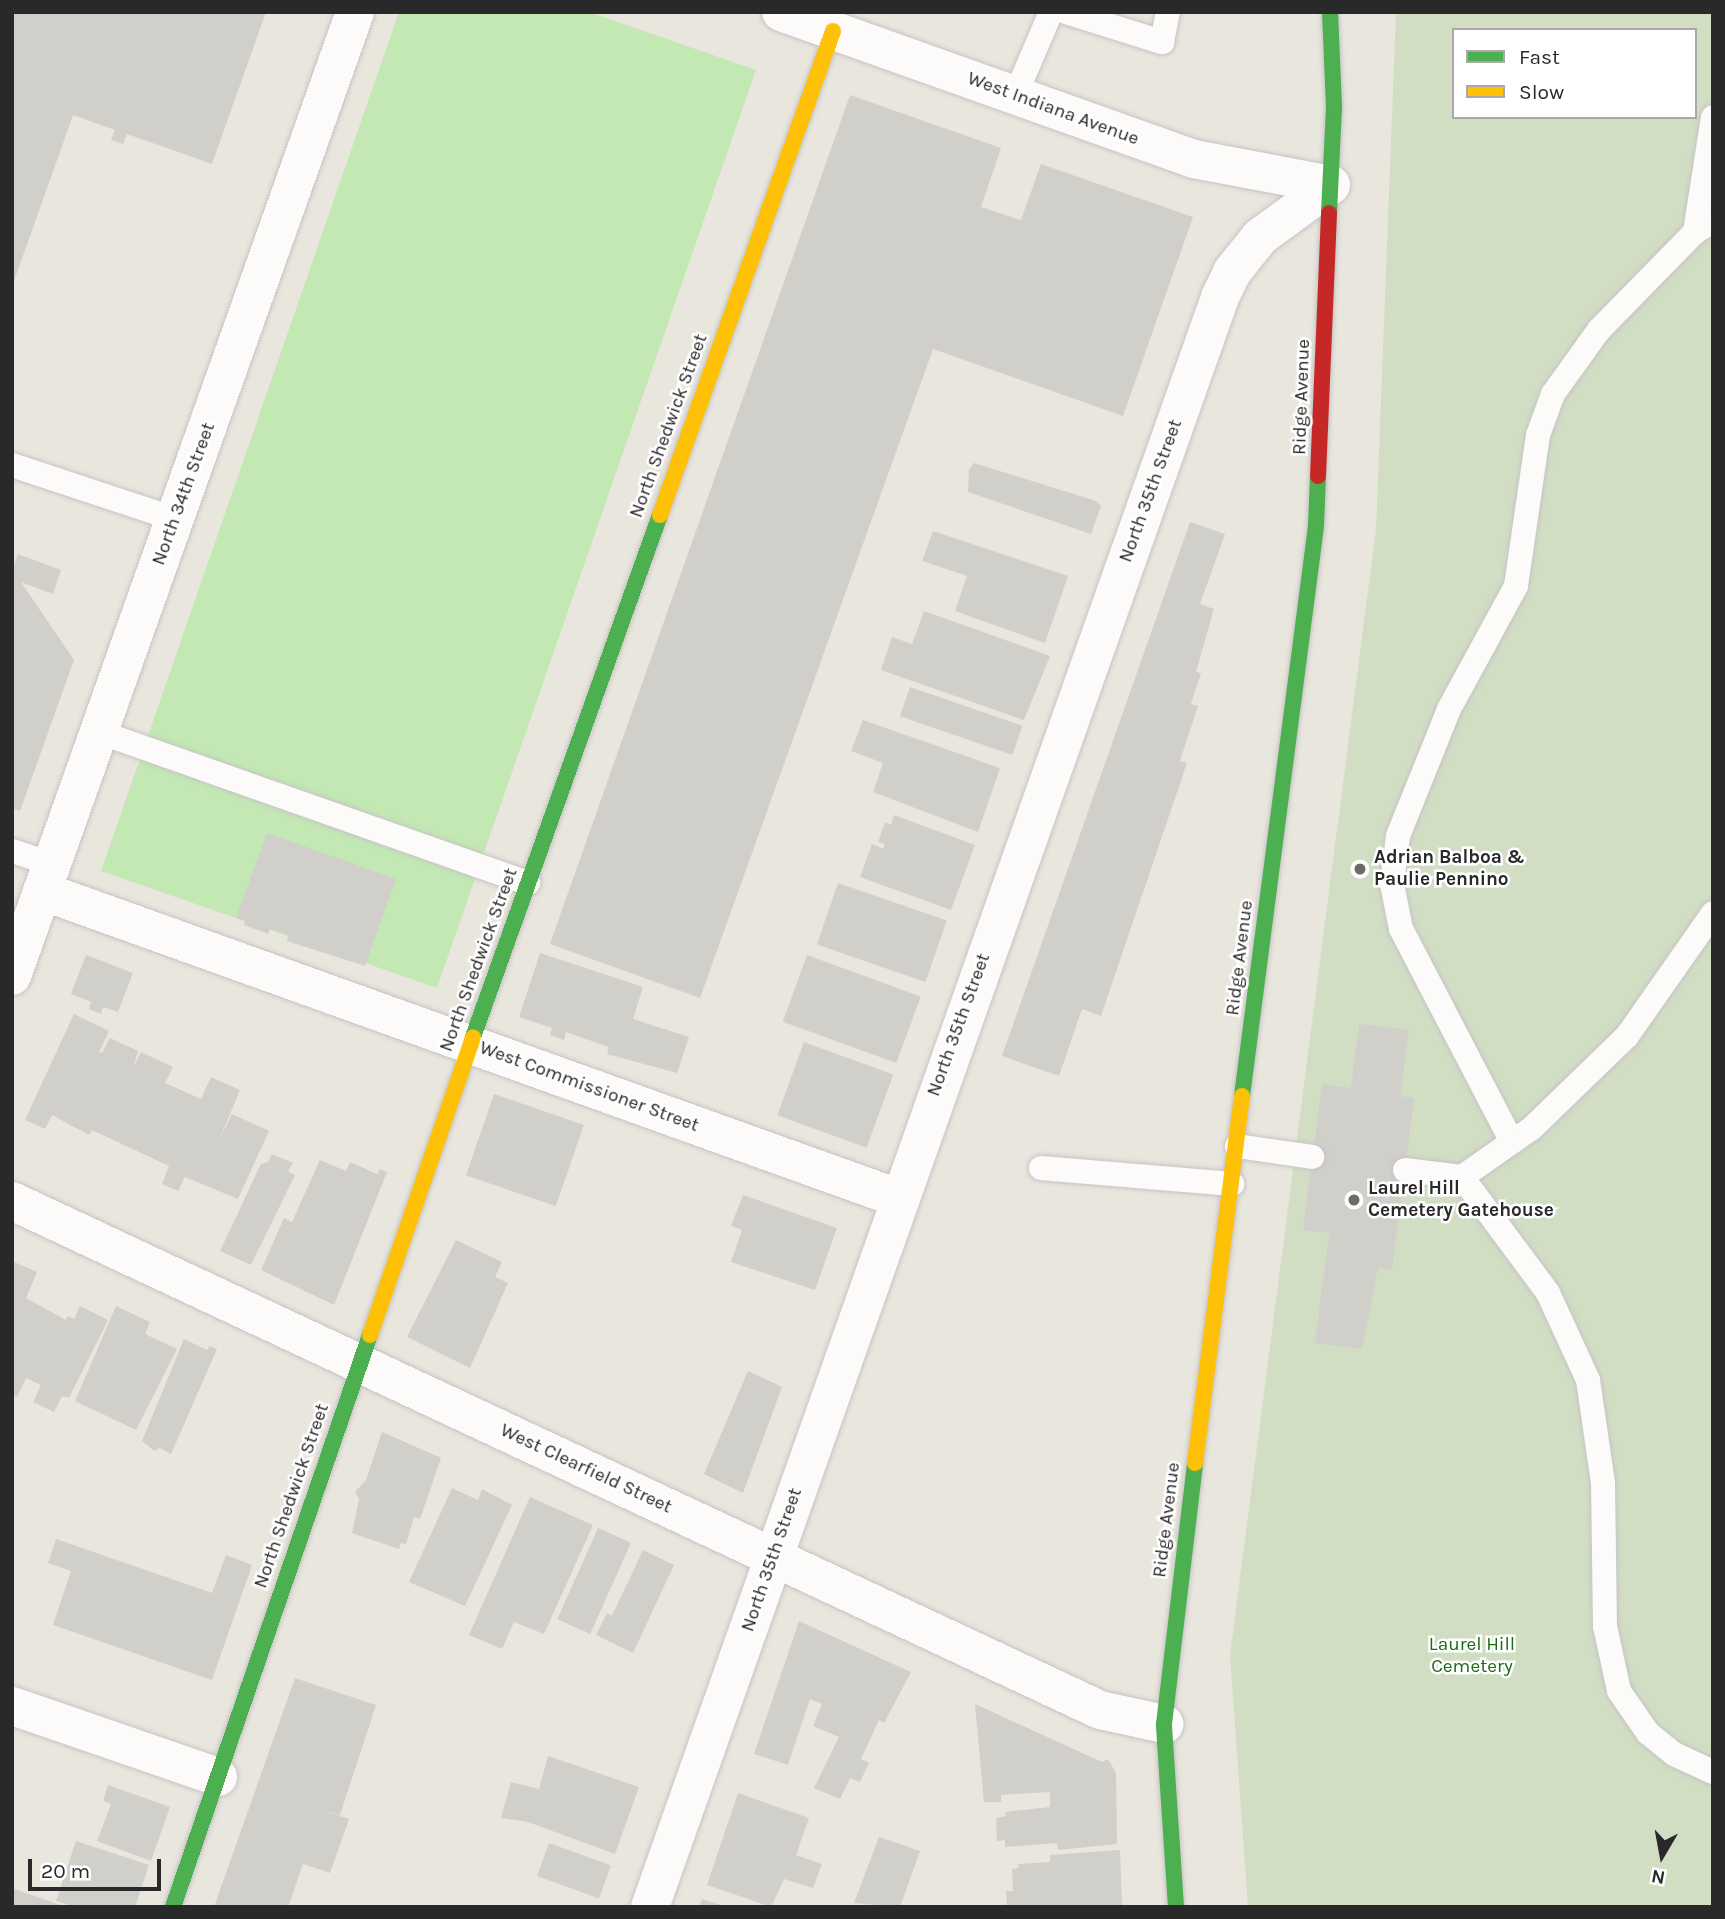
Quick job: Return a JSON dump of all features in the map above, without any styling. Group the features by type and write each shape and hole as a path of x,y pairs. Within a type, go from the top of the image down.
{"street":[{"name":"North 34th Street","path":"12,976 355,12"},
{"name":"West Indiana Avenue","path":"781,12 1194,159 1331,185"},
{"name":"Ridge Avenue","path":"1176,1907 1164,1724 1316,526 1335,107 1330,12"},
{"name":"North Shedwick Street","path":"173,1907 471,1044 833,31"},
{"name":"North 35th Street","path":"650,1907 898,1198 1220,298 1232,272 1260,237 1331,185"},
{"name":"West Commissioner Street","path":"47,877 471,1044 898,1198"},
{"name":"West Clearfield Street","path":"12,1201 1100,1710 1164,1724"},
{"path":"12,1706 218,1777"}],"lane":[{"path":"1015,96 1051,12"},
{"path":"1066,12 1162,42 1168,12"},
{"path":"1512,1142 1401,929 1392,884 1398,835 1443,720 1516,586 1538,435 1553,394 1599,330 1704,227 1713,117"},
{"path":"12,465 175,519"},
{"path":"99,732 528,883"},
{"path":"12,851 47,877"},
{"path":"1405,1170 1462,1177 1512,1142 1579,1087 1627,1036 1713,913"},
{"path":"1237,1146 1312,1157"},
{"path":"1041,1168 1232,1184"},
{"path":"1462,1177 1548,1293 1588,1380 1603,1483 1605,1626 1619,1691 1648,1733 1674,1754 1713,1772"}],"green space":[{"path":"399,12 589,12 756,70 437,988 101,871"},
{"name":"Laurel Hill Cemetery","path":"1396,12 1713,12 1713,1907 1248,1907 1230,1655 1376,529"}],"building":[{"path":"12,12 266,12 212,164 127,134 123,144 111,140 115,130 73,115 13,284"},
{"path":"850,95 1001,148 981,207 1021,220 1041,164 1193,217 1123,416 933,349 700,998 550,944"},
{"path":"974,463 1096,501 1101,506 1091,534 968,492 969,470"},
{"path":"1190,522 1225,534 1200,604 1214,609 1196,672 1201,673 1191,704 1198,706 1180,761 1187,763 1101,1016 1082,1009 1059,1076 1002,1056"},
{"path":"933,531 1068,576 1045,643 955,611 967,576 922,561"},
{"path":"18,554 61,570 53,594 21,582 74,660 20,811 12,808 12,571"},
{"path":"924,611 1050,656 1024,720 881,670 892,637 912,644"},
{"path":"910,687 1023,726 1012,755 900,716"},
{"path":"863,720 1000,768 978,832 873,792 883,763 851,751"},
{"path":"894,815 975,845 951,910 860,877 872,844 883,849 885,844 878,842 885,822 891,825"},
{"path":"267,833 396,879 365,966 287,941 288,935 270,929 268,934 244,925 245,921 236,918"},
{"path":"838,883 947,920 926,982 817,944"},
{"path":"540,953 643,987 633,1019 689,1037 677,1073 607,1054 609,1047 566,1032 564,1040 550,1035 552,1028 519,1017"},
{"path":"86,955 133,973 118,1012 103,1007 101,1014 89,1009 91,1002 71,994"},
{"path":"807,955 921,996 896,1063 783,1022"},
{"path":"74,1014 109,1031 99,1052 102,1053 110,1038 138,1051 133,1068 141,1052 173,1067 165,1083 201,1099 211,1077 240,1090 219,1140 232,1114 269,1131 238,1199 185,1177 178,1191 162,1184 169,1166 92,1130 89,1135 52,1115 45,1129 25,1120"},
{"name":"Laurel Hill Cemetery Gatehouse","path":"1359,1024 1409,1030 1400,1096 1414,1098 1392,1270 1378,1268 1362,1349 1315,1343 1329,1233 1303,1230 1322,1084 1351,1088"},
{"path":"804,1042 893,1074 867,1148 777,1115"},
{"path":"494,1094 584,1125 556,1206 466,1175"},
{"path":"272,1154 293,1163 288,1171 295,1175 251,1265 220,1251 261,1164 268,1162"},
{"path":"320,1160 346,1171 350,1162 377,1174 380,1169 387,1172 334,1305 261,1270 284,1218 292,1222"},
{"path":"743,1195 837,1228 815,1290 731,1262 742,1230 731,1226"},
{"path":"456,1240 502,1262 495,1277 508,1283 470,1368 407,1337"},
{"path":"12,1261 37,1272 26,1298 66,1320 68,1316 74,1319 80,1306 108,1320 69,1398 62,1396 54,1412 33,1402 41,1385 26,1378 17,1397 12,1394"},
{"path":"116,1306 150,1322 145,1334 177,1349 136,1430 75,1401"},
{"path":"184,1339 207,1350 210,1346 217,1349 171,1454 160,1448 154,1451 142,1441"},
{"path":"748,1371 782,1387 743,1493 704,1474"},
{"path":"382,1432 441,1458 420,1519 414,1517 406,1544 401,1543 399,1549 352,1533 359,1499 355,1492 366,1480"},
{"path":"452,1488 478,1500 482,1489 512,1505 465,1606 409,1582"},
{"path":"530,1497 593,1525 544,1634 514,1622 502,1649 469,1635"},
{"path":"598,1528 631,1543 590,1634 557,1619"},
{"path":"56,1539 212,1593 226,1555 252,1565 212,1680 53,1625 71,1571 48,1563"},
{"path":"643,1550 674,1565 633,1653 596,1635 607,1613 612,1616"},
{"path":"799,1621 911,1672 884,1723 879,1720 861,1759 869,1763 860,1782 850,1778 840,1799 814,1788 839,1737 813,1726 822,1704 810,1699 788,1765 754,1754"},
{"path":"295,1678 376,1705 340,1815 320,1809 349,1819 340,1845 330,1873 303,1864 288,1907 214,1907"},
{"path":"975,1704 1102,1762 1108,1759 1116,1773 1117,1844 1058,1850 1057,1843 1005,1847 1005,1840 997,1841 996,1818 1006,1816 1005,1812 1050,1807 1050,1792 1001,1795 1001,1802 984,1802"},
{"path":"548,1756 639,1787 615,1854 528,1822 501,1818 511,1782 539,1789"},
{"path":"108,1785 170,1807 151,1861 97,1841 111,1804 103,1801"},
{"path":"738,1793 809,1818 796,1855 822,1864 813,1888 784,1879 771,1907 707,1885"},
{"path":"879,1837 920,1851 900,1907 854,1903"},
{"path":"76,1841 149,1865 135,1907 74,1907 56,1901"},
{"path":"549,1843 611,1866 599,1898 537,1876"},
{"path":"1120,1850 1122,1907 1007,1907 1006,1891 1013,1891 1012,1869 1019,1868 1018,1864 1050,1862 1050,1855"},
{"path":"12,1888 63,1906 63,1907 12,1907"},
{"path":"702,1899 724,1906 724,1907 699,1907"}],"traffic: fast":[{"path":"1329,213 1334,107 1330,12"},
{"path":"1242,1096 1316,526 1318,476"},
{"path":"473,1037 660,515"},
{"path":"173,1907 370,1335"},
{"path":"1176,1907 1164,1724 1195,1463"}],"traffic: slow":[{"path":"660,515 833,31"},
{"path":"370,1335 473,1037"},
{"path":"1195,1463 1242,1096"}],"traffic: jam":[{"path":"1318,476 1329,213"}],"place":[{"name":"Adrian Balboa & Paulie Pennino","path":"1360,869"},
{"name":"Laurel Hill Cemetery Gatehouse","path":"1354,1200"}]}
